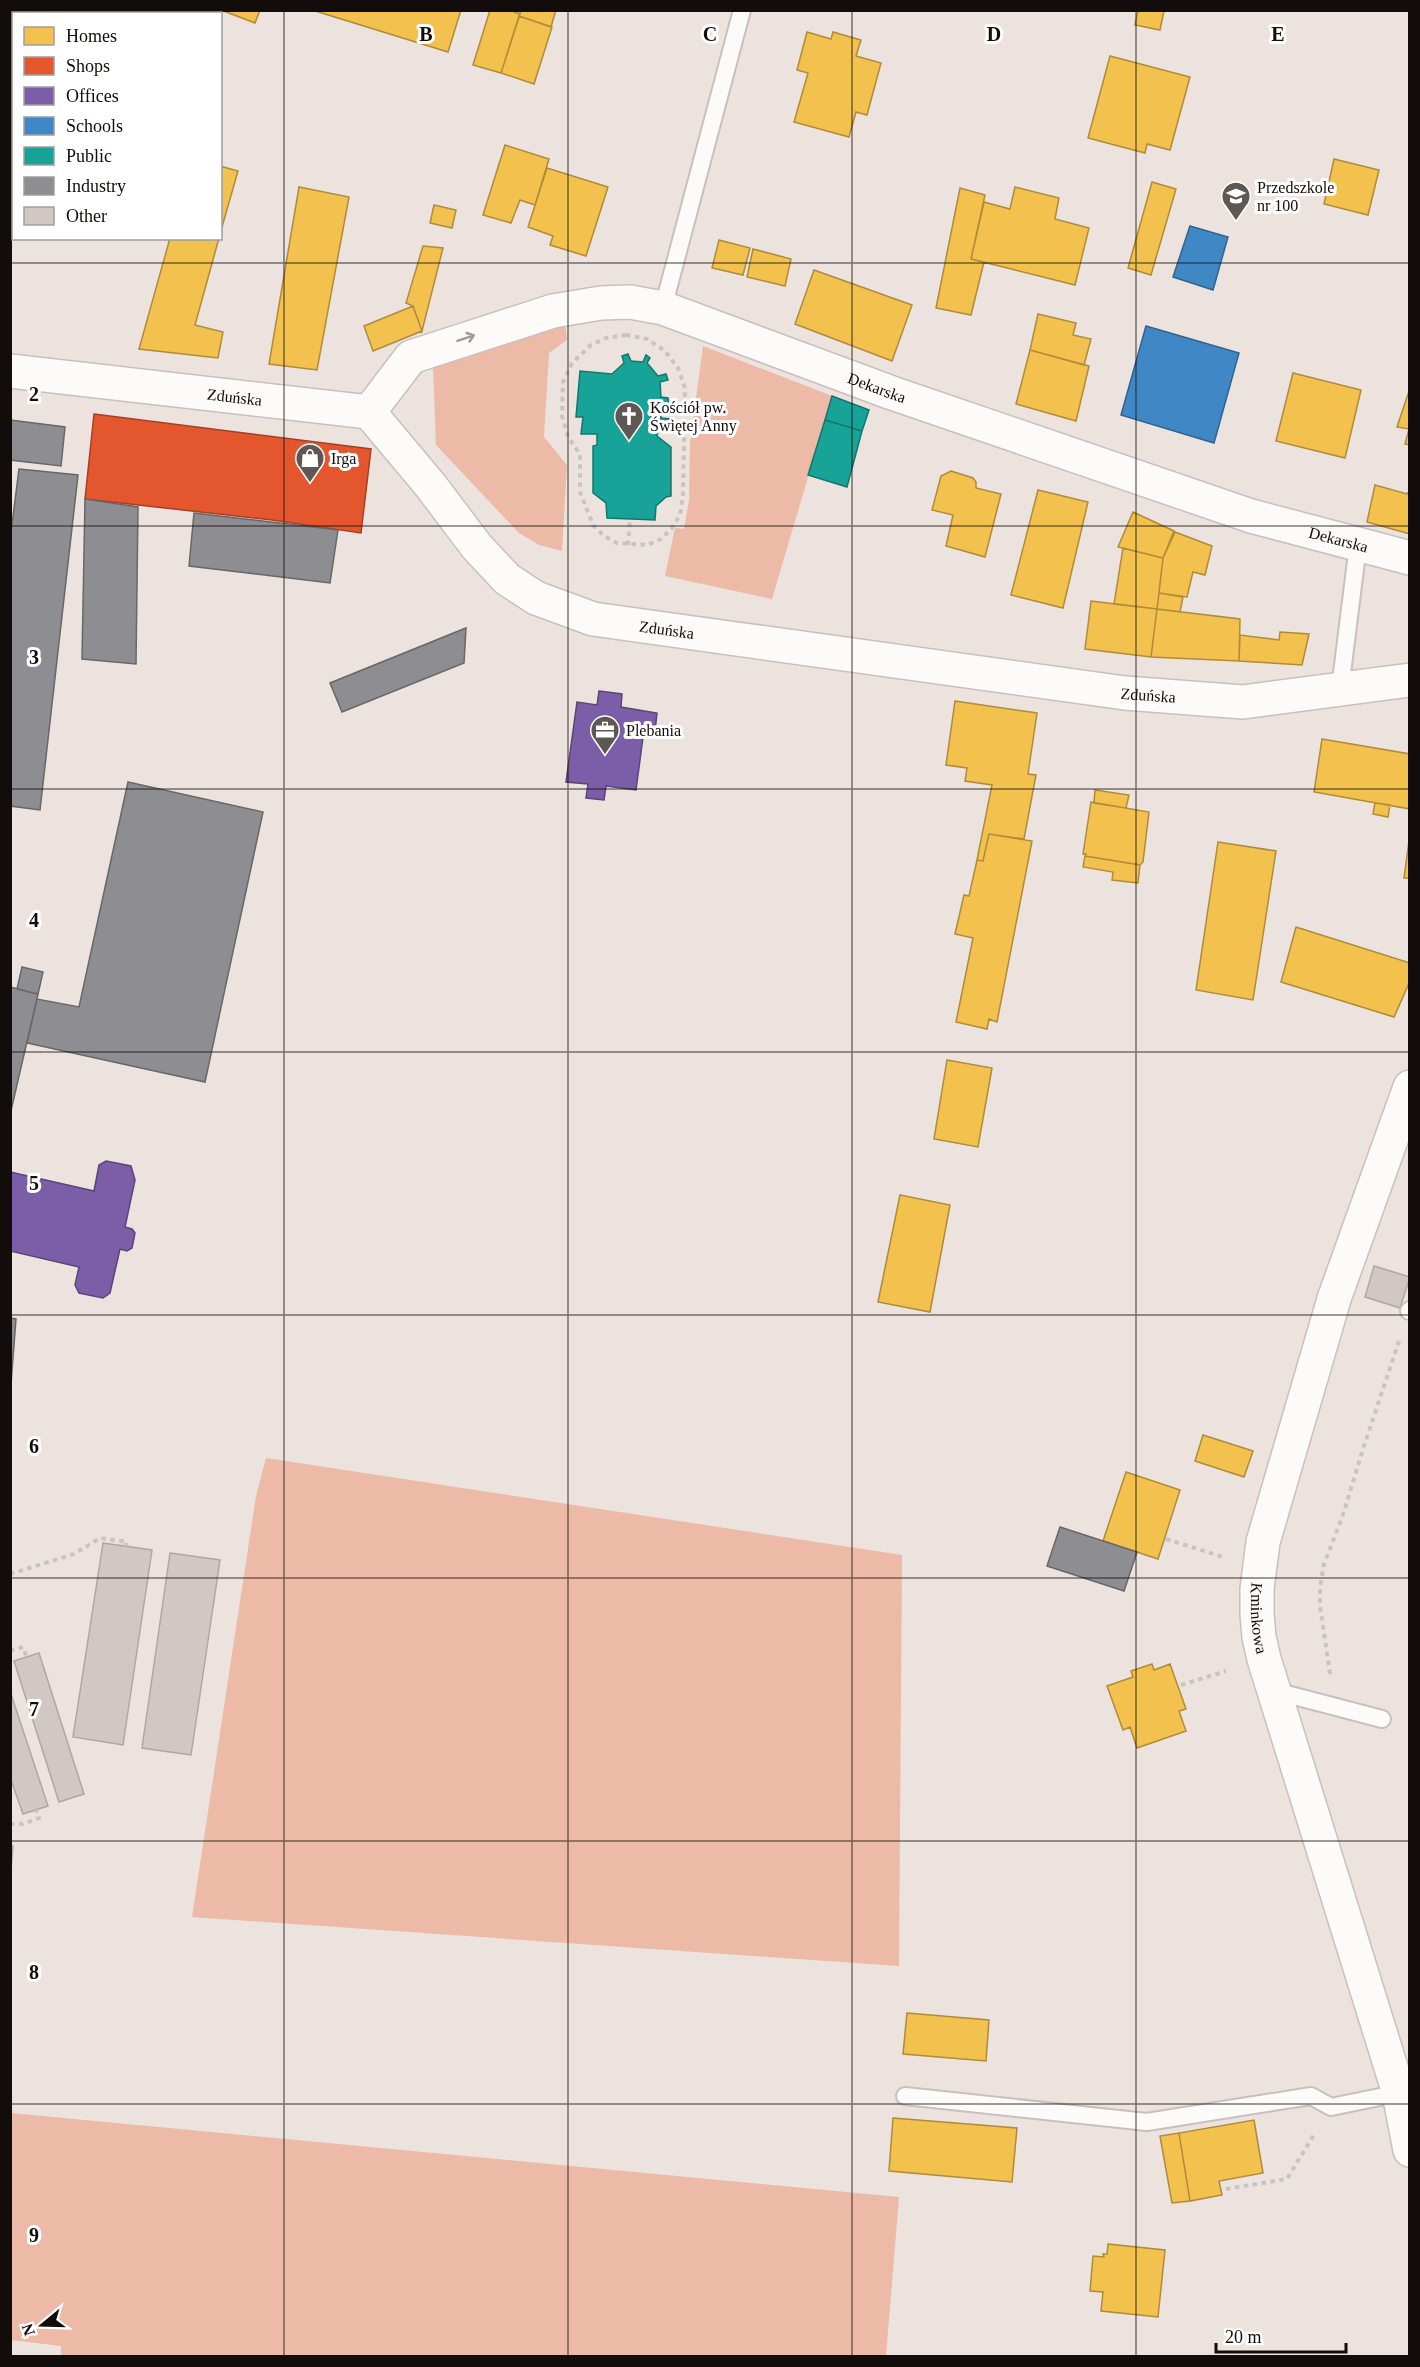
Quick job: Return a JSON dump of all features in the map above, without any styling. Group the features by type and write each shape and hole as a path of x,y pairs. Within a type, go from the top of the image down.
{"street":[{"name":"Dekarska","path":"369,412 411,357 553,311 600,303 630,302 663,308 892,393 1251,516 1410,558"},
{"name":"Zduńska","path":"10,371 369,412 431,486 477,547 507,579 536,598 594,619 1125,693 1243,702 1410,680"},
{"name":"Kminkowa","path":"1410,1087 1334,1299 1263,1542 1257,1589 1259,1637 1399,2093 1410,2150"}],"lane":[{"path":"663,308 742,10"},
{"path":"1340,689 1358,545"},
{"path":"1275,1691 1382,1719"},
{"path":"905,2096 1147,2122 1311,2096 1330,2107 1399,2093"}],"path":[{"path":"626,335 647,339 665,351 678,368 685,388 683,496 680,515 661,539 647,545 628,545 617,543 604,536 594,525 580,492 580,454 568,437 562,416 563,382 572,363 591,345 606,338 626,335"},
{"path":"628,545 630,519"},
{"path":"1330,1676 1320,1606 1320,1587 1324,1564 1342,1518 1401,1336"},
{"path":"10,1574 74,1554 100,1538 127,1542 126,1546"},
{"path":"1167,1539 1260,1569"},
{"path":"10,1651 23,1647 27,1658"},
{"path":"1182,1685 1192,1682"},
{"path":"10,1824 23,1824 39,1818 36,1810"},
{"path":"1226,2189 1287,2179 1317,2131"}],"shaded area":[{"path":"565,322 567,340 549,353 544,437 567,465 562,551 539,545 519,533 436,445 433,364"},
{"path":"703,346 832,396 772,599 665,576 675,528 684,529 689,500 690,443"},
{"path":"266,1458 902,1555 899,1966 192,1917 256,1496"},
{"path":"11,2113 899,2197 886,2356 61,2356 61,2346 11,2340"}],"building: Homes":[{"path":"85,10 122,10 126,12 84,12"},
{"path":"221,10 260,10 255,23"},
{"path":"312,10 461,10 448,52"},
{"path":"490,10 509,10 520,14 501,73 473,65"},
{"path":"521,10 556,10 551,27 519,16"},
{"path":"1138,10 1164,11 1160,30 1135,25"},
{"path":"519,16 552,27 534,84 501,73"},
{"path":"807,32 831,39 833,32 861,40 856,56 881,63 867,115 856,112 849,137 794,122 808,73 797,70"},
{"path":"10,39 12,40 12,90 10,89"},
{"path":"1110,56 1190,77 1170,150 1147,144 1145,153 1088,138"},
{"path":"505,145 549,159 535,205 520,200 511,223 483,215"},
{"path":"1334,159 1379,170 1368,215 1324,204"},
{"path":"222,167 238,171 222,227"},
{"path":"547,168 608,187 586,256 550,245 553,236 528,227"},
{"path":"1152,182 1176,189 1151,275 1128,268"},
{"path":"299,187 349,197 317,370 269,364"},
{"path":"1015,187 1059,198 1055,219 1089,228 1075,285 971,259 984,202 1010,209"},
{"path":"960,188 985,195 971,259 984,262 971,315 936,308"},
{"path":"434,205 456,210 452,228 430,223"},
{"path":"169,240 218,240 195,325 223,332 218,358 139,349"},
{"path":"719,240 750,248 743,275 712,268"},
{"path":"423,246 443,248 422,331 413,306 406,303"},
{"path":"753,249 791,259 785,286 747,277"},
{"path":"814,270 912,305 892,361 795,324"},
{"path":"413,306 422,331 373,351 364,326"},
{"path":"1038,314 1076,323 1073,335 1091,339 1084,365 1030,350"},
{"path":"1030,350 1089,366 1076,421 1016,404"},
{"path":"1293,373 1361,390 1345,458 1276,441"},
{"path":"1410,388 1410,445 1405,444 1409,429 1397,427"},
{"path":"951,471 973,478 976,488 1001,494 985,557 946,546 953,515 932,510 941,476"},
{"path":"1375,485 1407,494 1410,490 1410,534 1367,522"},
{"path":"1038,490 1088,502 1063,608 1011,595"},
{"path":"1133,512 1174,531 1163,558 1118,547"},
{"path":"1175,532 1212,546 1205,575 1193,572 1187,597 1159,593 1163,558"},
{"path":"1123,548 1163,558 1157,609 1114,604"},
{"path":"1159,593 1183,597 1180,612 1157,609"},
{"path":"1091,601 1157,609 1151,657 1085,649"},
{"path":"1157,609 1240,619 1239,661 1151,657"},
{"path":"1280,632 1309,634 1302,665 1239,661 1240,635 1279,640"},
{"path":"955,701 1037,713 1028,774 1036,775 1024,839 989,834 983,861 977,860 992,785 965,781 967,768 946,765"},
{"path":"1322,739 1410,754 1410,809 1314,792"},
{"path":"1095,790 1129,795 1126,808 1094,803"},
{"path":"1091,802 1149,812 1143,862 1140,865 1083,854"},
{"path":"1375,803 1390,805 1388,817 1373,814"},
{"path":"1410,833 1410,878 1404,878"},
{"path":"989,834 1032,841 997,1022 989,1019 987,1029 956,1022 973,938 955,934 964,895 969,896 977,860 983,861"},
{"path":"1218,842 1276,851 1253,1000 1196,990"},
{"path":"1085,856 1140,865 1138,883 1112,880 1113,872 1083,867"},
{"path":"1296,927 1410,963 1410,981 1394,1017 1281,982"},
{"path":"947,1060 992,1068 978,1147 934,1139"},
{"path":"900,1195 950,1205 930,1312 878,1302"},
{"path":"1203,1435 1253,1451 1244,1477 1195,1461"},
{"path":"1126,1472 1180,1490 1158,1559 1103,1541"},
{"path":"1152,1664 1154,1670 1170,1664 1186,1709 1179,1711 1186,1731 1137,1748 1130,1727 1123,1730 1107,1686 1133,1677 1131,1671"},
{"path":"907,2013 989,2020 986,2061 903,2054"},
{"path":"893,2118 1017,2128 1012,2182 889,2171"},
{"path":"1254,2120 1263,2173 1219,2181 1222,2195 1190,2201 1179,2133"},
{"path":"1179,2133 1190,2201 1172,2203 1160,2136"},
{"path":"1108,2244 1165,2250 1158,2317 1101,2311 1103,2292 1090,2291 1093,2256 1104,2257 1103,2254 1107,2254"}],"building: Shops":[{"path":"94,414 371,449 361,533 272,520 85,499"}],"building: Offices":[{"name":"Plebania","path":"599,691 622,694 621,707 657,713 655,731 644,730 636,790 606,786 604,800 586,798 588,784 566,782 577,702 597,705"},
{"path":"106,1161 131,1166 135,1180 125,1227 132,1229 135,1233 132,1248 127,1251 120,1249 110,1293 103,1298 79,1293 75,1285 79,1267 10,1251 10,1172 94,1191 99,1165"}],"building: Schools":[{"path":"1190,226 1228,237 1213,290 1173,277"},
{"path":"1146,326 1239,353 1214,443 1121,415"}],"building: Public":[{"name":"Kościół pw. Świętej Anny","path":"628,354 631,361 643,362 646,355 650,358 647,363 658,376 666,374 668,380 660,382 661,397 668,398 669,404 660,404 661,418 671,419 672,424 659,425 657,436 671,447 671,496 666,497 656,506 655,520 607,518 606,503 593,493 593,446 597,445 597,434 581,434 583,417 576,417 580,371 612,374 624,363 622,356"},
{"path":"832,396 869,410 862,431 825,420"},
{"path":"825,420 862,431 847,487 808,475"}],"building: Industry":[{"path":"10,420 65,427 61,466 10,460"},
{"path":"19,469 78,475 40,810 10,806 10,540"},
{"path":"85,499 138,507 136,664 82,659"},
{"path":"194,513 338,530 330,583 189,566"},
{"path":"466,628 464,663 342,712 330,683"},
{"path":"128,782 263,812 205,1082 27,1043 37,999 79,1007"},
{"path":"22,967 43,972 38,994 17,989"},
{"path":"10,987 38,994 10,1115"},
{"path":"10,1318 16,1319 11,1384 10,1383"},
{"path":"1060,1527 1137,1552 1124,1591 1047,1566"}],"building: Other":[{"path":"1374,1266 1410,1277 1400,1308 1365,1297"},
{"path":"103,1543 152,1550 123,1745 73,1737"},
{"path":"170,1553 220,1560 191,1755 142,1748"},
{"path":"39,1653 84,1794 59,1802 14,1661"},
{"path":"10,1691 48,1806 23,1814 10,1777"},
{"path":"10,1846 13,1846 10,1881"}],"place":[{"name":"Przedszkole nr 100","path":"1236,222"},
{"name":"Kościół pw. Świętej Anny","path":"629,442"},
{"name":"Irga","path":"310,484"},
{"name":"Plebania","path":"605,756"}]}
